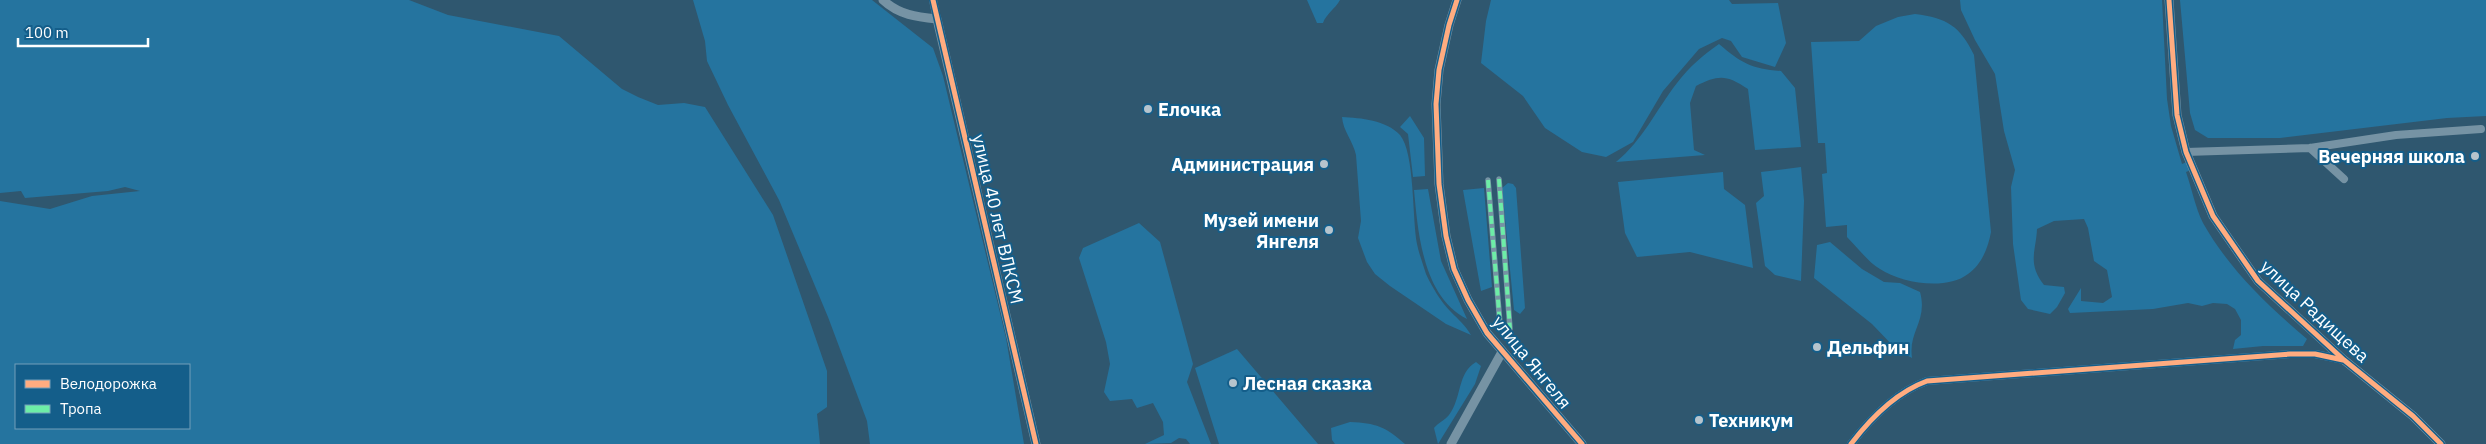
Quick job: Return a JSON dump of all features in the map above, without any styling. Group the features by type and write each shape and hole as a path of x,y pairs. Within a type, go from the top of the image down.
{"street":[{"path":"883,0 891,8 911,16 938,19"},
{"name":"улица 40 лет ВЛКСМ","path":"934,0 1036,444"},
{"name":"улица Янгеля","path":"1457,0 1439,70 1436,104 1437,163 1442,209 1454,269 1487,333 1582,444"},
{"name":"улица Радищева","path":"2170,0 2176,115 2186,152 2212,216 2258,281 2344,360 2401,406 2441,444"},
{"path":"2186,152 2310,148 2396,135 2482,129"},
{"path":"2310,148 2344,179"},
{"path":"1500,179 1510,329"},
{"path":"1488,180 1500,324"},
{"path":"1451,444 1502,352"},
{"path":"1851,444 1871,422 1906,391 1927,382 2290,354 2315,354 2344,360"}],"shaded area":[{"path":"0,0 409,0 448,15 559,36 622,89 638,97 658,105 684,103 705,107 773,215 827,371 827,407 817,414 820,444 0,444 0,201 50,209 92,196 140,191 125,187 108,191 25,198 21,191 0,193"},
{"path":"693,0 872,0 933,48 943,76 1006,338 1024,444 870,444 867,421 828,317 779,200 728,105 707,61 705,41"},
{"path":"1307,0 1340,0 1323,23 1317,23"},
{"path":"1491,0 1729,0 1732,4 1778,3 1786,43 1775,67 1742,57 1731,41 1722,38 1699,49 1663,91 1633,142 1606,157 1582,152 1545,128 1523,96 1481,63 1486,21"},
{"path":"1960,0 2162,0 2167,99 2171,126 2182,164 2189,161 2193,169 2186,172 2200,217 2213,240 2250,286 2307,339 2303,346 2263,346 2233,349 2235,340 2241,335 2241,320 2235,309 2227,304 2213,303 2202,306 2188,303 2153,309 2070,313 2068,309 2081,288 2081,301 2103,303 2112,297 2107,270 2094,261 2088,228 2084,219 2054,221 2037,229 2034,264 2039,277 2044,285 2064,287 2065,293 2057,307 2050,314 2028,309 2021,300 2013,244 2011,187 2015,170 2004,131 1995,74 1975,40 1961,10"},
{"path":"2180,0 2486,0 2486,116 2447,118 2280,138 2208,138 2195,130 2190,113"},
{"path":"1915,14 1936,18 1951,25 1958,30 1974,55 1991,232 1984,255 1973,270 1959,279 1936,284 1911,281 1889,274 1871,263 1847,237 1847,225 1826,227 1822,174 1827,173 1825,143 1818,143 1811,42 1859,41 1876,26 1898,17"},
{"path":"1719,44 1747,64 1762,69 1781,71 1795,88 1801,147 1755,150 1748,89 1734,81 1717,78 1696,86 1690,103 1694,150 1705,155 1616,162 1642,134 1669,93 1686,72"},
{"path":"1410,116 1424,138 1425,176 1413,177 1408,134 1400,127"},
{"path":"1342,117 1365,119 1381,123 1400,135 1405,144 1411,171 1415,233 1426,274 1440,299 1471,335 1446,324 1390,286 1375,274 1367,262 1358,238 1361,221 1356,155 1344,127"},
{"path":"1801,167 1804,201 1801,281 1775,275 1765,266 1756,203 1764,196 1761,172"},
{"path":"1723,172 1724,189 1745,205 1753,268 1690,252 1637,257 1625,233 1618,182"},
{"path":"1508,183 1513,184 1516,188 1525,308 1520,314 1514,310 1502,188"},
{"path":"1484,188 1492,287 1481,291 1463,190"},
{"path":"1428,189 1441,261 1467,319 1452,309 1441,296 1432,280 1426,262 1421,244 1414,190"},
{"path":"1139,223 1160,242 1193,364 1187,382 1211,444 1190,444 1186,439 1179,438 1171,443 1145,444 1164,435 1163,422 1153,403 1137,408 1132,399 1110,401 1104,392 1110,364 1106,342 1079,258 1083,248"},
{"path":"1830,242 1862,269 1884,282 1900,283 1920,292 1922,311 1913,340 1912,358 1896,349 1872,324 1814,278 1817,245"},
{"name":"Лесная сказка","path":"1237,349 1318,444 1219,444 1195,368"},
{"path":"1476,362 1481,366 1475,384 1438,444 1434,428 1449,415 1466,373"},
{"path":"1350,422 1367,423 1380,427 1405,444 1335,444 1332,440 1331,428"}],"marked path":[{"path":"1499,179 1510,329"},
{"path":"1488,180 1500,324"}],"cycle path":[{"path":"933,0 1036,444"},
{"path":"1457,0 1449,25 1439,70 1436,104 1439,184 1446,236 1454,269 1468,300 1487,333 1582,444"},
{"path":"2169,0 2177,115 2186,152 2213,216 2258,281 2344,360 2413,416 2441,444"},
{"path":"1851,444 1885,407 1905,392 1927,381 2290,354 2315,354 2343,360"}],"place":[{"name":"Елочка","path":"1148,109"},
{"name":"Вечерняя школа","path":"2475,156"},
{"name":"Администрация","path":"1324,164"},
{"name":"Музей имени Янгеля","path":"1329,230"},
{"name":"Дельфин","path":"1817,347"},
{"name":"Лесная сказка","path":"1233,383"},
{"name":"Техникум","path":"1699,420"}]}
